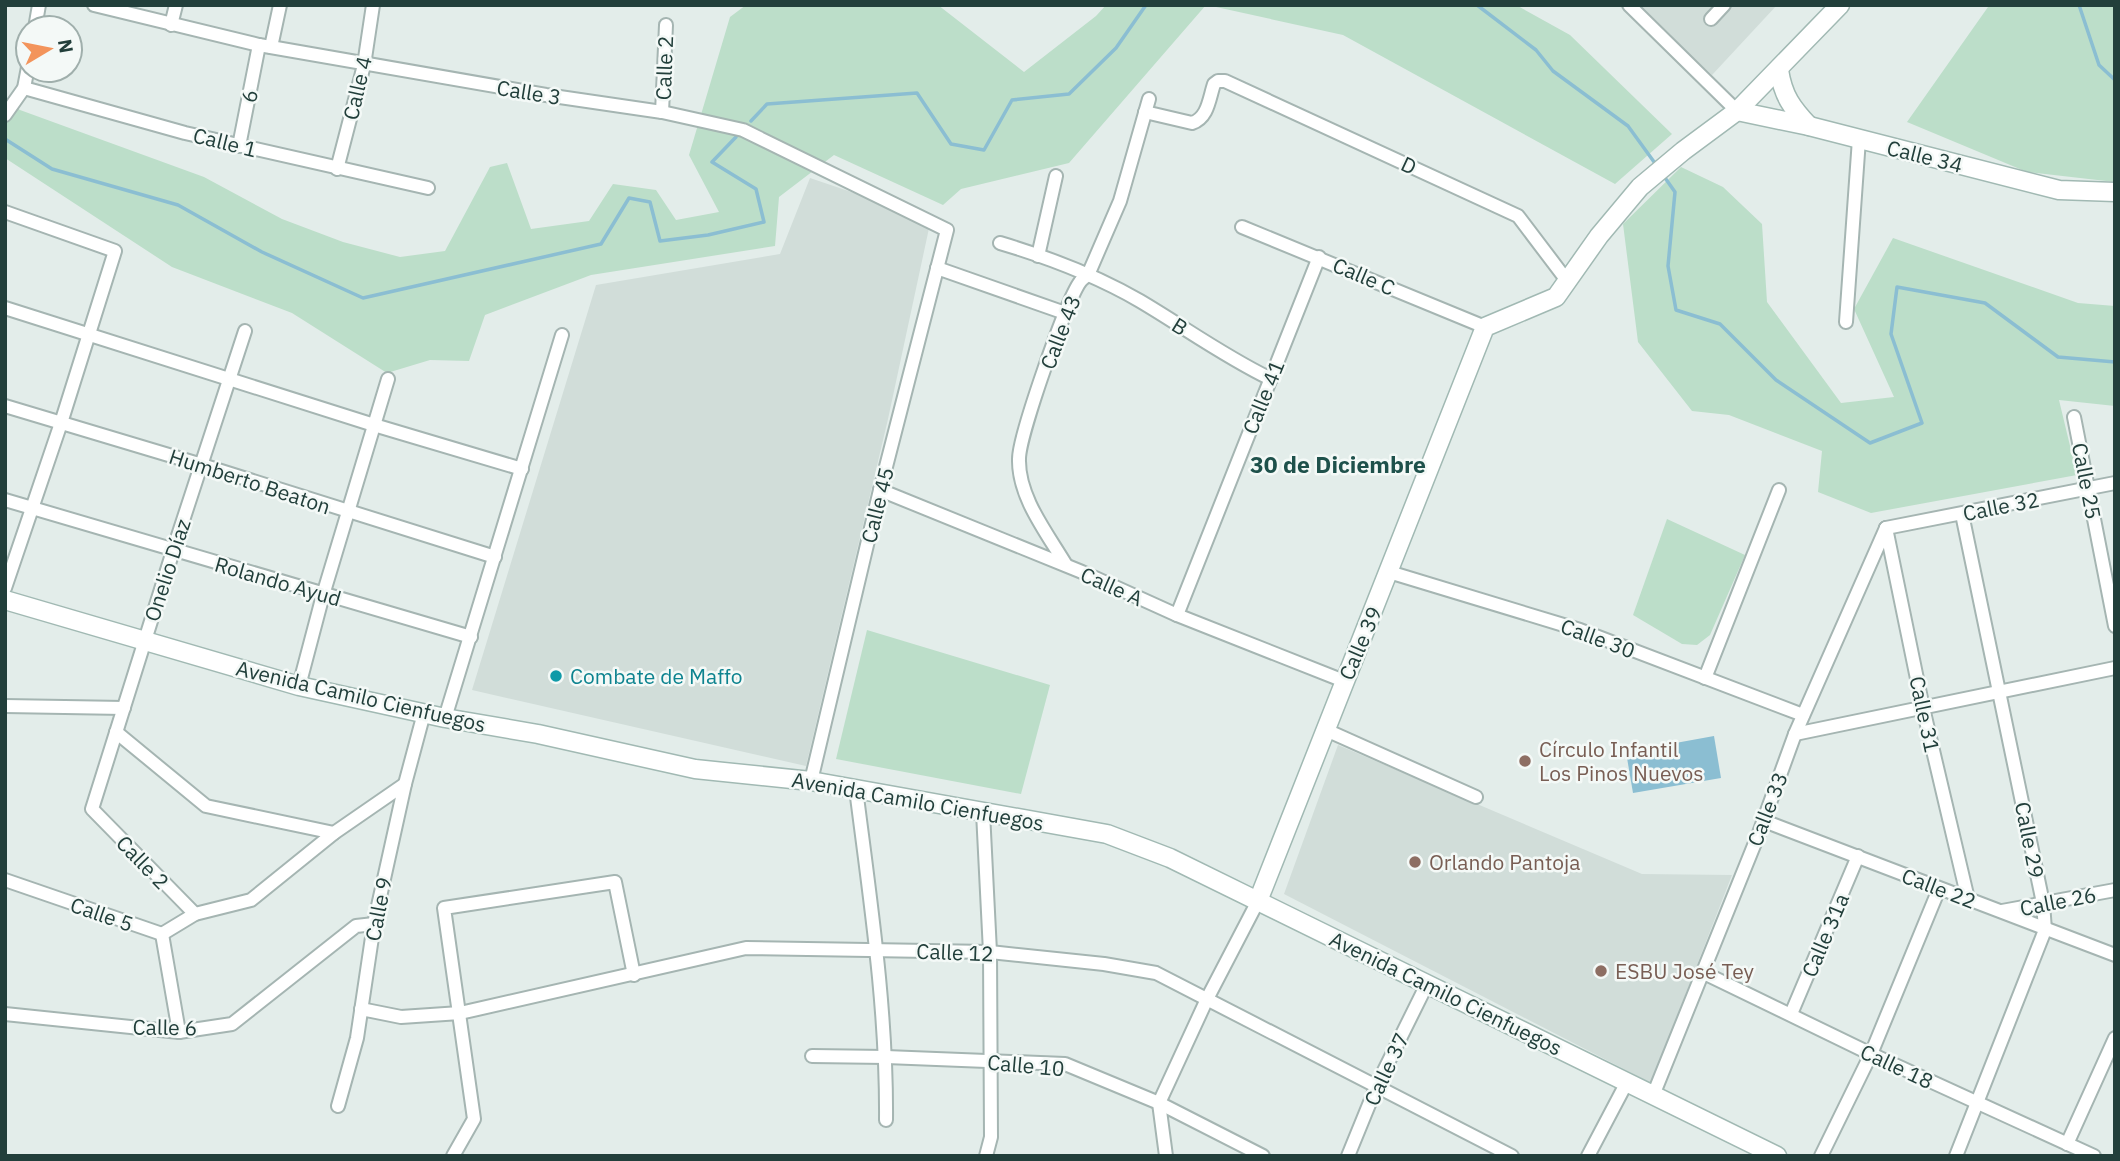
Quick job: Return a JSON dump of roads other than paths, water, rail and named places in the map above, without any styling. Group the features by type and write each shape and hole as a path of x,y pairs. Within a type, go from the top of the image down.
{"main road":[{"path":"1485,327 1556,298 1600,236 1640,187 1737,111 1840,5"},
{"path":"1779,70 1782,88 1793,108 1809,127"},
{"name":"Calle 34","path":"1737,111 1860,139 2059,190 2115,192"},
{"name":"Calle 39","path":"1258,901 1485,327"},
{"name":"Avenida Camilo Cienfuegos","path":"5,600 299,686 445,718 538,734 695,769 811,781 1107,834 1170,858 1654,1093 1777,1156"}],"street":[{"name":"Calle 3","path":"94,5 265,46 364,65 662,112 743,130 947,230"},
{"path":"171,25 176,5"},
{"name":"6","path":"239,146 265,46 281,5"},
{"name":"Calle 4","path":"337,169 364,65 373,5"},
{"path":"1629,5 1737,111"},
{"path":"1711,19 1724,5"},
{"name":"Calle 2","path":"662,112 666,25"},
{"name":"Calle 43","path":"1066,565 1024,493 1018,458 1029,417 1065,313 1081,280 1088,275 1121,201 1147,105 1192,124 1204,116 1214,84 1225,81"},
{"name":"D","path":"1225,81 1518,215 1567,282"},
{"path":"5,116 25,84"},
{"name":"Calle 1","path":"24,89 239,146 428,188"},
{"path":"1846,322 1860,139"},
{"path":"1038,256 1056,176"},
{"path":"5,212 115,250 61,423 5,588"},
{"name":"Calle C","path":"1242,227 1485,327"},
{"name":"Calle 45","path":"811,781 880,490 947,230"},
{"name":"B","path":"1000,243 1088,275 1138,300 1244,367 1270,379"},
{"name":"Calle 41","path":"1177,615 1319,257"},
{"path":"937,268 1065,313"},
{"path":"5,308 522,469"},
{"name":"Onelio Díaz","path":"92,809 245,331"},
{"path":"445,718 562,335"},
{"path":"299,686 323,595 388,379"},
{"name":"Humberto Beaton","path":"5,406 495,557"},
{"name":"Calle 25","path":"2074,417 2115,626"},
{"name":"Calle 32","path":"1886,528 2115,483"},
{"name":"Calle A","path":"880,490 1066,565 1177,615 1344,681"},
{"path":"1705,678 1779,490"},
{"name":"Rolando Ayud","path":"5,500 471,637"},
{"name":"Calle 29","path":"1956,1156 1979,1104 2045,930 2043,903 1962,514"},
{"name":"Calle 31","path":"1886,528 1923,708 1968,899"},
{"name":"Calle 33","path":"1654,1093 1764,821 1795,734 1886,528"},
{"name":"Calle 30","path":"1389,572 1580,630 1803,715"},
{"path":"1795,734 2115,668"},
{"path":"5,706 124,708"},
{"name":"Calle 9","path":"338,1106 357,1038 374,924 405,784 424,713"},
{"path":"1326,730 1476,797"},
{"path":"116,732 206,806 334,833"},
{"name":"Calle 5","path":"5,880 162,934 195,914 251,900 334,833 405,784"},
{"path":"856,789 877,951 887,1056 886,1120"},
{"name":"Calle 2","path":"92,809 195,914"},
{"path":"983,812 990,952 991,1137 986,1156"},
{"name":"Calle 22","path":"1764,821 2115,955"},
{"name":"Calle 31a","path":"1791,1014 1858,856"},
{"path":"453,1156 474,1119 444,908 615,882 634,975"},
{"path":"1821,1156 1871,1054 1939,888"},
{"name":"Calle 26","path":"2001,912 2115,890"},
{"name":"Calle 39","path":"1159,1103 1207,999 1258,901"},
{"name":"Calle 6","path":"5,1014 179,1032 232,1024 356,926 374,924"},
{"path":"162,934 179,1032"},
{"name":"Calle 12","path":"361,1009 401,1017 460,1013 746,948 990,952 1104,964 1156,973 1512,1156"},
{"name":"Calle 18","path":"1702,972 1871,1054 2094,1156"},
{"name":"Calle 37","path":"1348,1156 1377,1085 1427,984"},
{"path":"2067,1144 2115,1038"},
{"name":"Calle 10","path":"811,1056 887,1056 1065,1065 1159,1103 1263,1156"},
{"path":"1588,1156 1627,1082"},
{"path":"1159,1103 1167,1156"}],"water":[{"path":"1714,736 1721,778 1633,793 1626,752"}],"waterway":[{"path":"751,121 767,104 917,93 951,144 984,150 1012,100 1069,94 1116,48 1146,5"},
{"path":"1477,5 1536,50 1553,71 1628,126 1657,166"},
{"path":"2079,5 2099,65 2115,80"},
{"path":"5,139 52,169 178,205 262,252 363,298 601,244 629,198 650,202 660,241 708,235 764,222 756,189 712,162 736,137"},
{"path":"1663,175 1675,192 1668,266 1676,310 1720,324 1776,380 1870,443 1922,423 1891,334 1897,287 1985,303 2058,357 2115,362"}],"place":[{"name":"Combate de Maffo","path":"556,676"},
{"name":"Círculo Infantil Los Pinos Nuevos","path":"1525,761"},
{"name":"Orlando Pantoja","path":"1415,862"},
{"name":"ESBU José Tey","path":"1601,971"}],"district":[{"name":"30 de Diciembre","path":"1338,464"}]}
